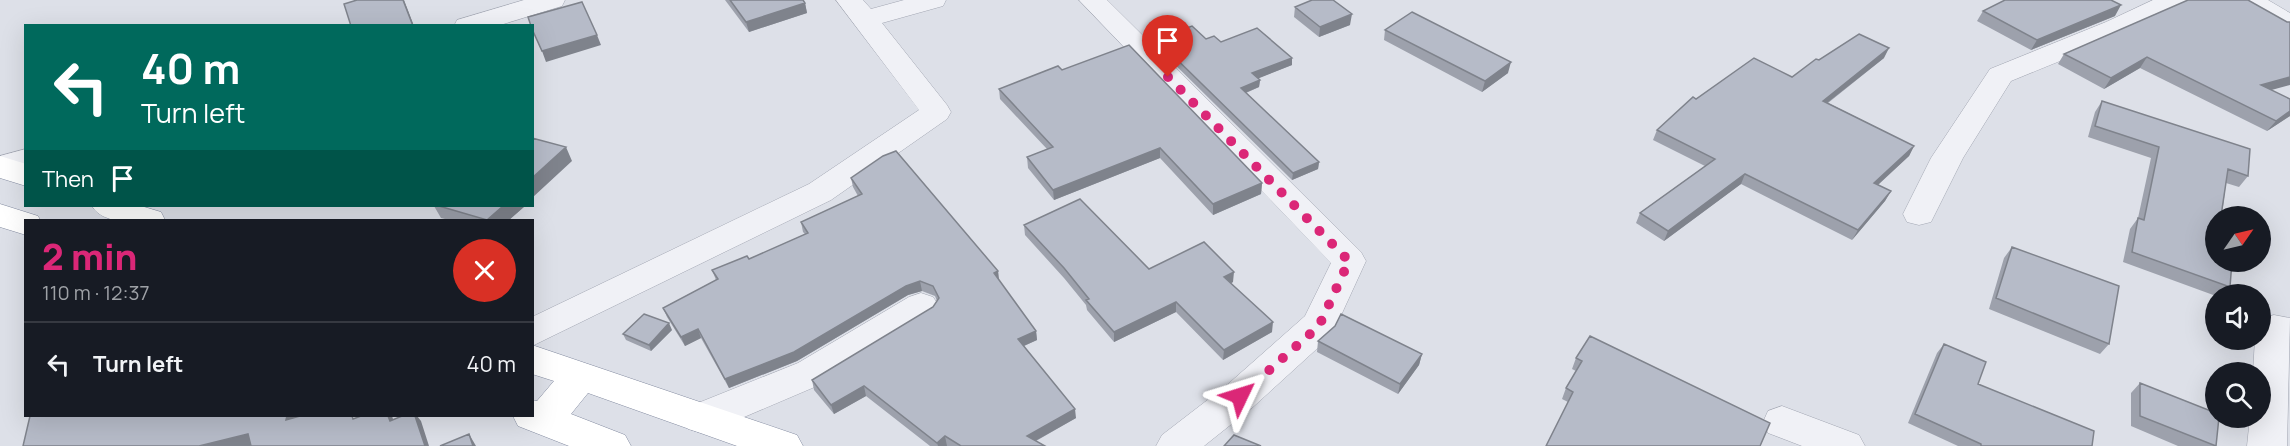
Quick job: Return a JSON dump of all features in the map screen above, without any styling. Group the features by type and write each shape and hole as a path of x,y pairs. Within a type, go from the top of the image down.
{"highway":[{"path":"0,166 24,175"},
{"path":"111,207 146,219"},
{"path":"0,215 24,223"},
{"path":"534,360 783,446"},
{"path":"581,376 538,418 611,446"}],"street":[{"path":"474,24 552,0"},
{"path":"856,10 933,0"},
{"path":"1092,0 1349,261 1319,326 1240,396 1176,446"},
{"path":"1919,214 1947,158 2000,75 2116,28 2175,0"},
{"path":"2248,0 2290,24"},
{"path":"534,332 820,192 936,112 856,10"},
{"path":"0,166 24,160"},
{"path":"702,418 811,373 921,306"},
{"path":"2267,446 2274,330 2290,332"},
{"path":"1782,422 1845,446"}],"building":[{"path":"357,0 403,0 412,24 350,24 344,4"},
{"path":"730,0 803,0 805,3 746,22"},
{"path":"1312,0 1333,0 1352,14 1320,27 1295,7"},
{"path":"2005,0 2111,0 2121,5 2037,40 1983,11"},
{"path":"2188,0 2248,0 2290,22 2290,77 2261,85 2290,99 2290,111 2276,121 2147,57 2111,78 2064,54"},
{"path":"582,2 597,35 542,51 534,33 534,24 530,24 528,17"},
{"path":"1412,12 1511,62 1485,81 1385,30"},
{"path":"1192,26 1206,39 1214,36 1221,42 1257,28 1292,58 1252,73 1260,80 1241,88 1319,162 1293,173 1156,39"},
{"path":"1859,34 1889,48 1823,101 1914,146 1874,183 1891,191 1858,230 1745,174 1668,231 1640,213 1715,159 1657,130 1693,97 1696,99 1754,58 1792,77 1816,59 1819,60"},
{"path":"1129,45 1262,183 1213,204 1160,148 1053,190 1027,157 1053,147 999,89 1058,66 1062,70"},
{"path":"2102,101 2250,149 2248,176 2228,169 2222,206 2205,206 2205,272 2231,272 2230,284 2222,284 2132,252 2138,218 2144,220 2159,147 2095,126"},
{"path":"534,139 566,147 534,176"},
{"path":"896,151 998,271 994,273 1036,331 1018,339 1075,409 1027,436 1045,446 961,446 945,436 937,443 864,386 831,405 812,380 933,307 939,298 933,286 920,281 906,286 794,352 725,379 698,329 681,337 663,308 718,279 712,270 747,256 749,259 808,233 801,222 862,194 851,178 883,156"},
{"path":"1080,199 1149,269 1204,242 1234,272 1224,277 1273,322 1224,350 1176,302 1114,332 1086,300 1089,299 1064,268 1024,225"},
{"path":"442,207 502,207 488,219"},
{"path":"2012,247 2119,286 2109,344 1996,298"},
{"path":"644,314 669,323 649,345 623,334"},
{"path":"1341,314 1422,354 1400,384 1318,341 1335,326"},
{"path":"1590,336 1770,423 1760,446 1546,446 1573,392 1566,388 1582,361 1576,358"},
{"path":"1944,344 1986,362 1978,384 2094,431 2092,446 1981,446 1915,414"},
{"path":"2140,383 2205,409 2205,428 2218,428 2216,446 2140,416"},
{"path":"30,417 287,417 286,420 296,417 352,417 353,419 388,417 390,421 400,417 415,417 425,446 251,446 248,434 199,446 23,446"},
{"path":"469,434 473,446 440,446"},
{"path":"1234,435 1261,446 1224,446"}],"route":[{"path":"1168,77 1349,261 1319,326 1240,396"}]}
